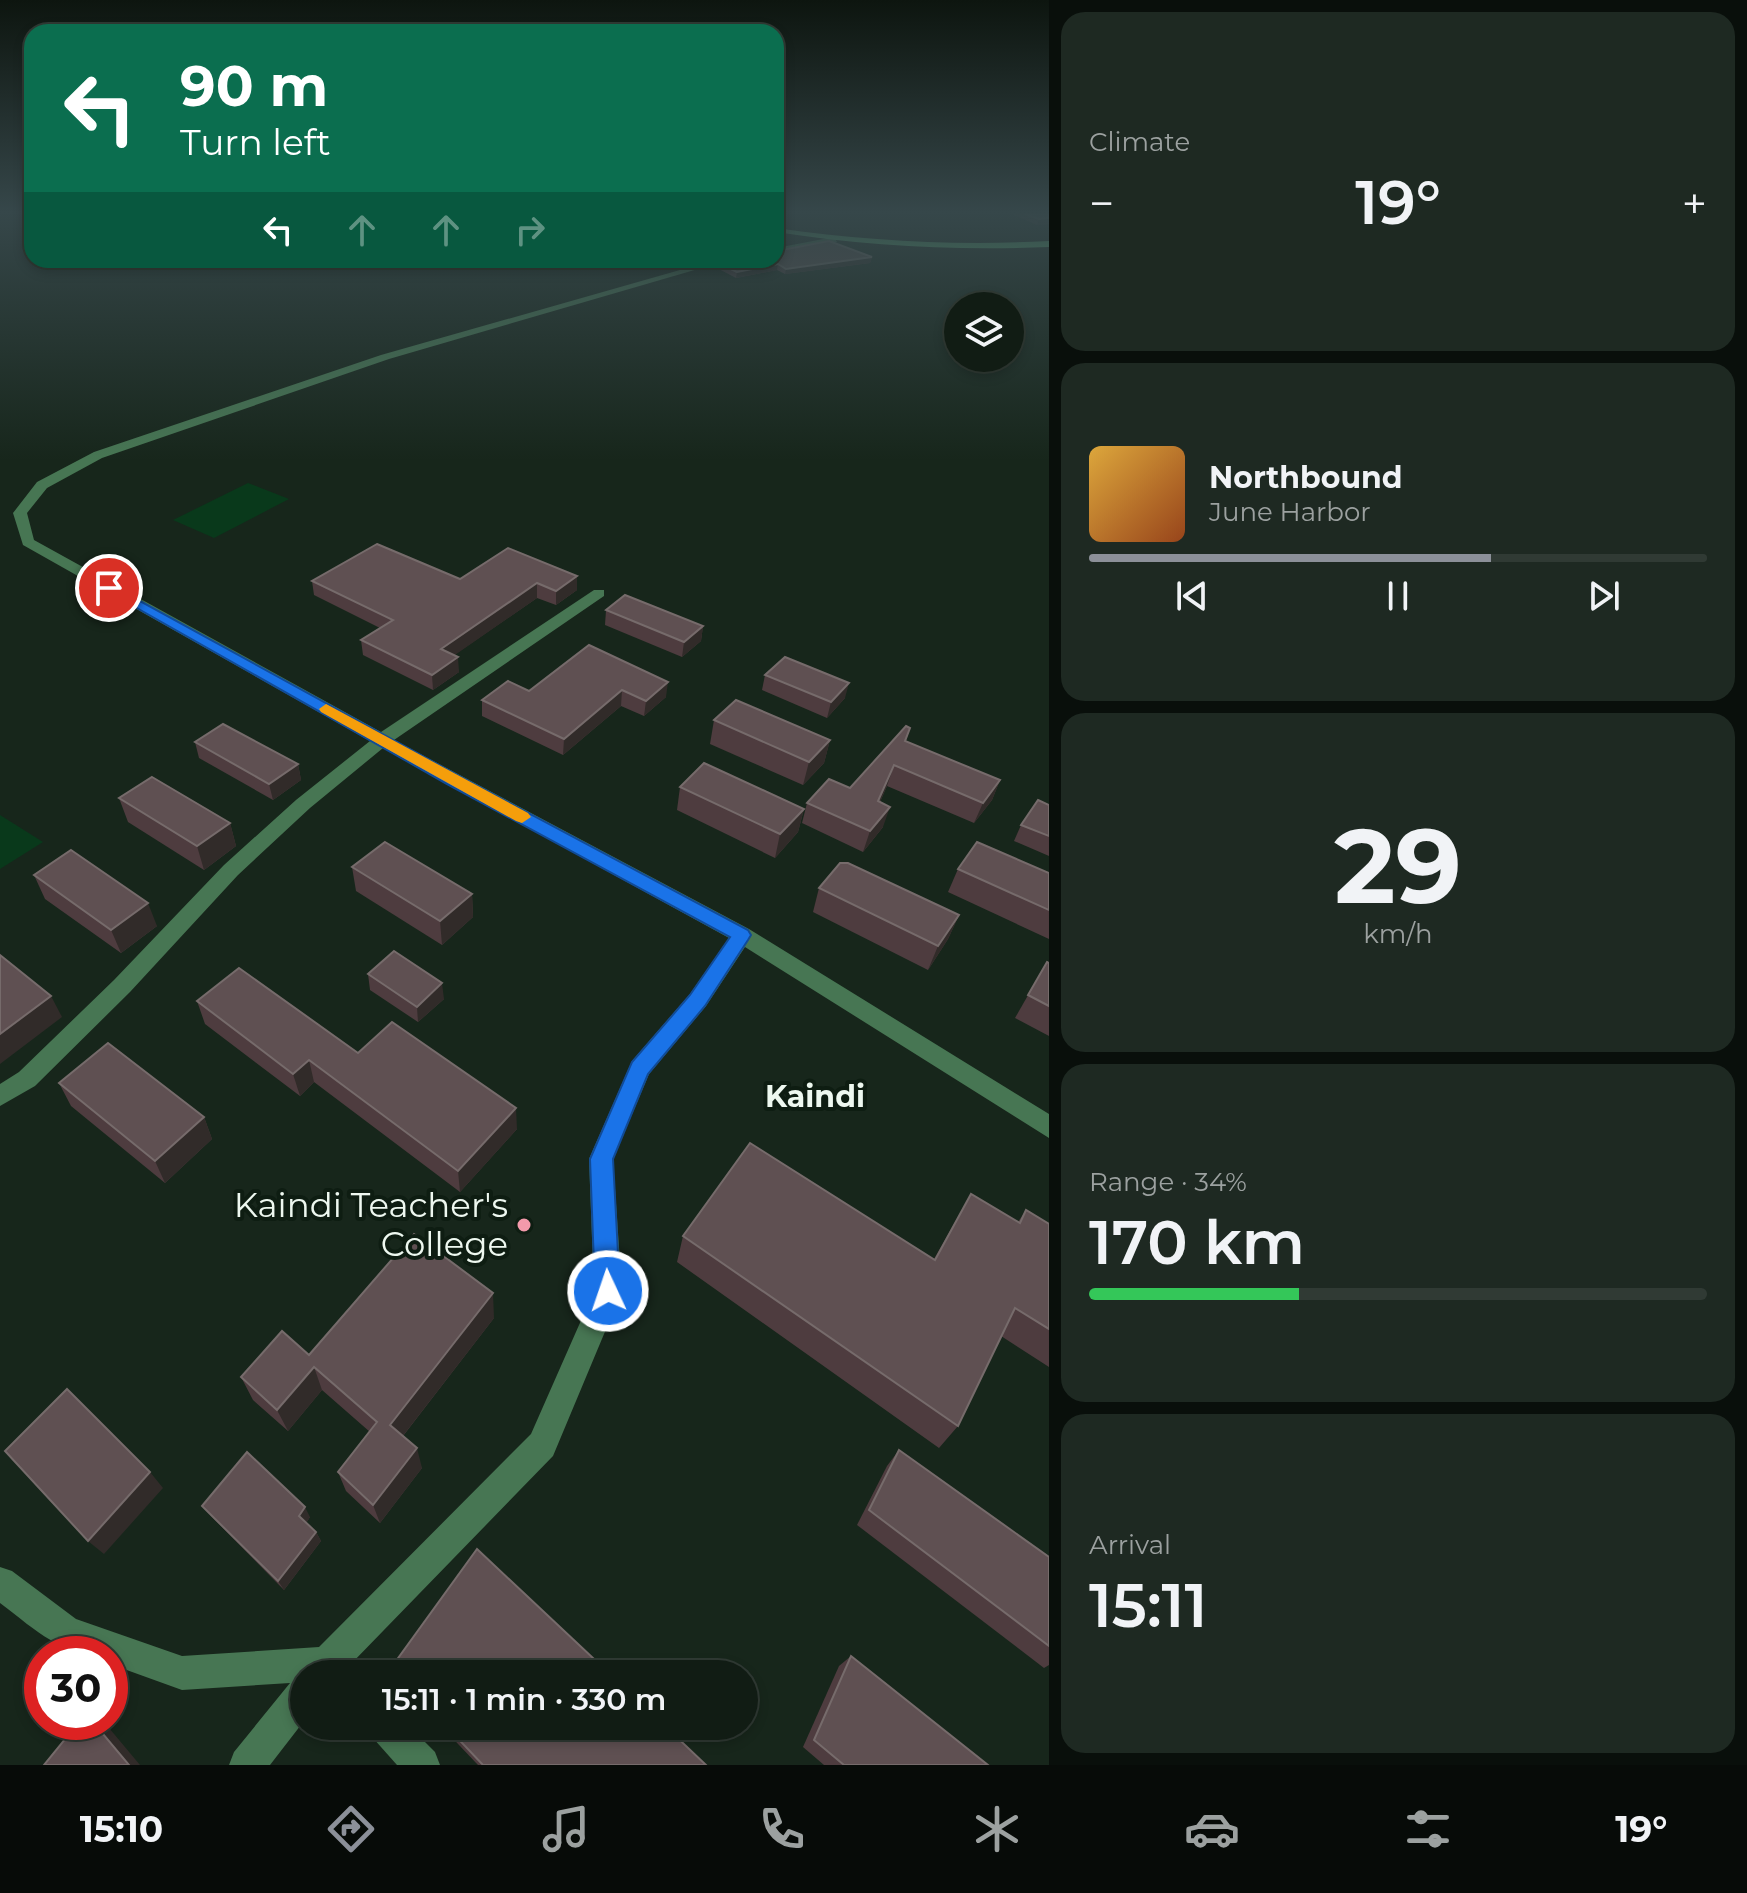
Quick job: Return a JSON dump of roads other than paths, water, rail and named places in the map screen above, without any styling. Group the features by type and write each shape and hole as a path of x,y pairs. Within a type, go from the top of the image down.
{"street":[{"path":"598,296 385,357 98,455 42,485 15,515 28,542 382,740 742,935 1049,1127"},
{"path":"0,1096 27,1079 112,997 231,870 303,804 382,740 599,593"},
{"path":"338,1660 542,1445 608,1291 601,1159 640,1068 698,1000 742,935"},
{"path":"0,1583 66,1632 182,1673 290,1672"},
{"path":"247,1765 290,1711"},
{"path":"398,1740 422,1765"}],"place":[{"name":"Kaindi Teacher's College","path":"524,1225"}],"district":[{"name":"Kaindi","path":"815,1097"}]}
